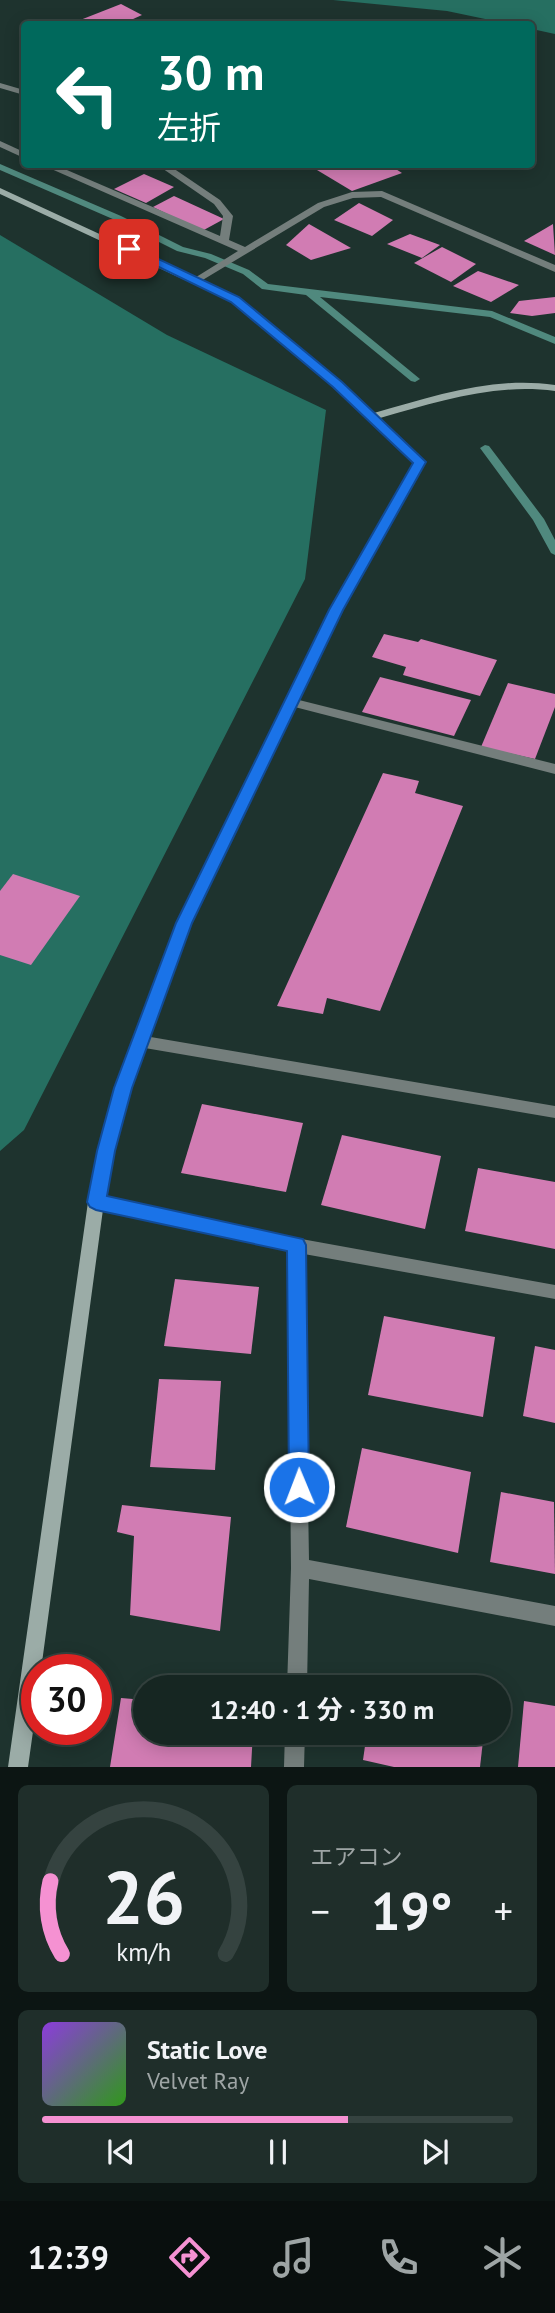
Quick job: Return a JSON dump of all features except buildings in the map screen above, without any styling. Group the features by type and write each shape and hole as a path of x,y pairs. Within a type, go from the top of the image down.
{"street":[{"path":"0,85 21,92"},
{"path":"0,144 21,154"},
{"path":"53,168 224,241 241,253"},
{"path":"166,168 217,202 228,216 224,241"},
{"path":"0,191 235,300 337,384 420,462 336,610 291,702 184,923 139,1041 106,1151 96,1202 18,1767"},
{"path":"196,281 321,205 352,195 382,194 555,269"},
{"path":"372,417 488,386 530,383 555,388"},
{"path":"291,702 555,769"},
{"path":"139,1041 555,1112"},
{"path":"96,1202 296,1245 555,1292"},
{"path":"296,1245 300,1568 297,1675"},
{"path":"300,1568 555,1616"},
{"path":"294,1767 295,1745"}],"green space":[{"path":"333,0 555,0 555,34 535,30 535,21 495,21 447,11"},
{"path":"0,235 167,335 326,410 305,579 24,1130 0,1151"}],"waterway":[{"path":"0,167 118,218 180,249 208,256 246,272 265,287 492,314 555,341"},
{"path":"310,293 415,379"},
{"path":"485,448 538,519 555,551"}],"route":[{"path":"129,249 235,300 337,384 420,462 336,610 184,923 123,1088 96,1202 296,1245 299,1487"}]}
